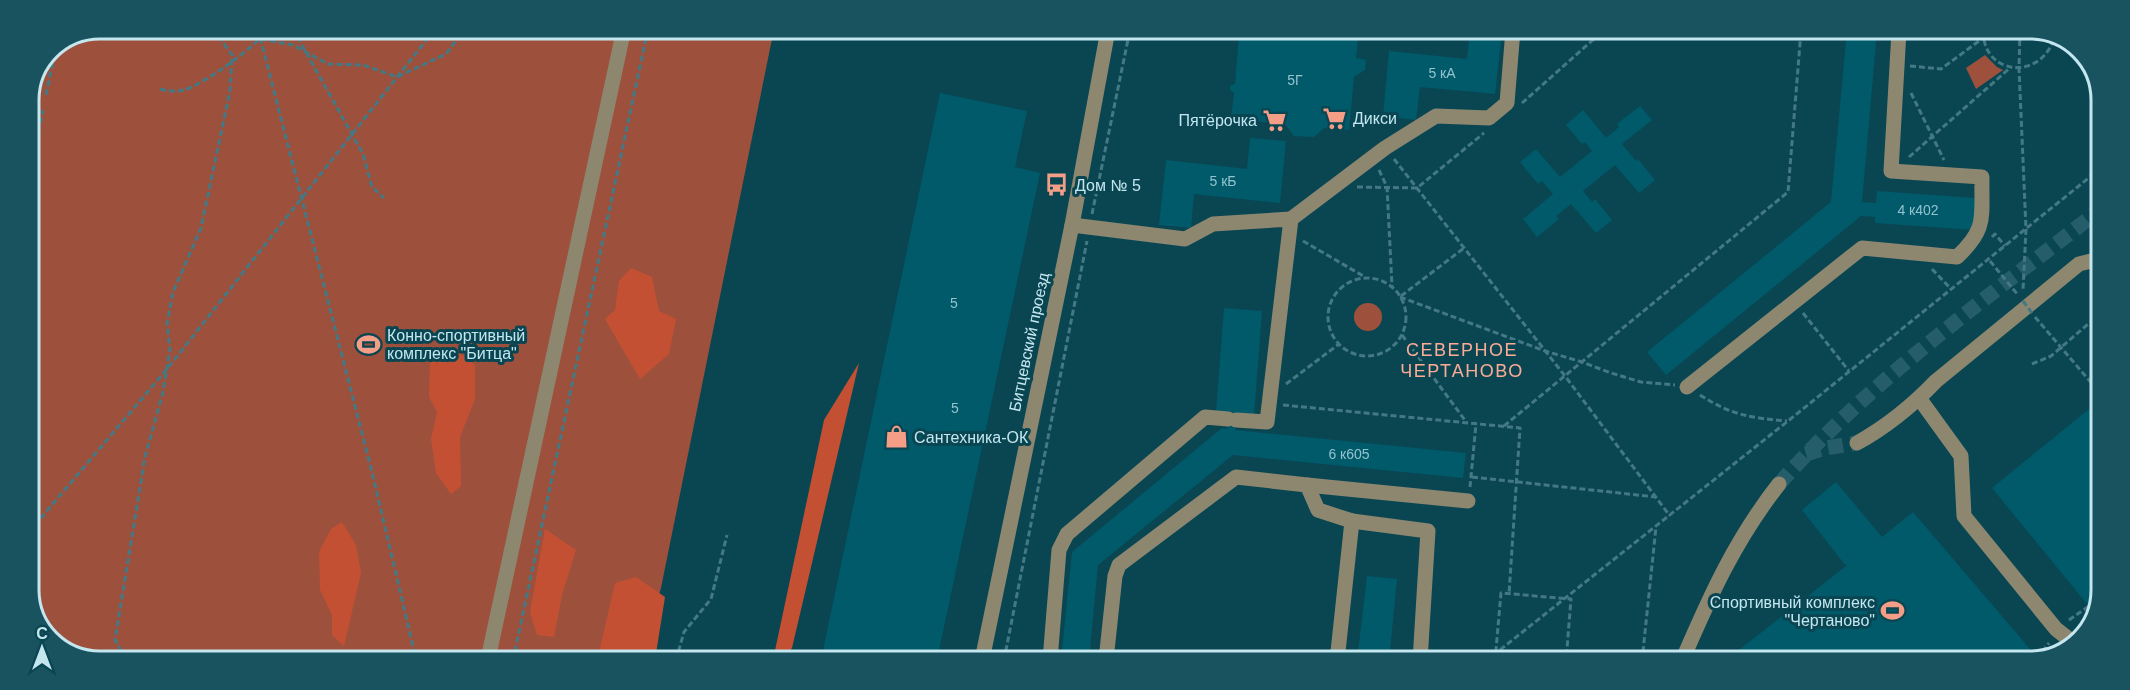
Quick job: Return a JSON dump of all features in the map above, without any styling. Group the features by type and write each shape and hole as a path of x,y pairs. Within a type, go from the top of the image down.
{"street":[{"path":"491,651 622,39"},
{"name":"Битцевский проезд","path":"984,651 1072,225 1106,39"},
{"path":"1051,651 1059,550 1067,534 1205,417 1267,422 1291,226 1335,186 1379,152 1436,116 1489,118 1507,103 1512,39"},
{"path":"1687,387 1863,248 1957,257 1973,242 1981,227 1982,177 1891,171 1898,39"},
{"path":"1072,225 1185,239 1213,224 1291,226"},
{"path":"1857,443 1919,398 1936,381 2079,264 2091,261"},
{"path":"1919,398 1961,456 1964,516 2056,629 2067,638"},
{"path":"1107,651 1115,576 1119,566 1236,477 1468,501"},
{"path":"1687,651 1734,549 1758,510 1779,484"},
{"path":"1307,485 1318,510 1352,521 1428,531 1421,651"},
{"path":"1338,651 1352,521"}],"path":[{"path":"121,651 115,640 146,457 167,369 170,349 167,324 173,292 201,228 230,91 233,61 221,39"},
{"path":"261,39 372,472 414,651"},
{"path":"160,89 184,90 233,61 261,39 293,45 328,64 363,65 397,77 446,54 457,39"},
{"path":"298,39 363,154 372,188 384,198"},
{"path":"39,520 167,369 427,39"},
{"path":"515,651 646,39"},
{"path":"1006,651 1128,39"},
{"path":"1504,426 1788,192 1800,39"},
{"path":"1896,64 1941,69 1982,39"},
{"path":"1983,39 1993,57 2001,64 2019,68 2029,67 2039,62 2053,44"},
{"path":"2020,39 2026,229 2023,301"},
{"path":"1896,64 1951,175"},
{"path":"1891,171 1934,137 2011,67"},
{"path":"1379,152 1387,188 1392,286"},
{"path":"1379,152 1417,188 1565,376 1670,516"},
{"path":"1499,651 1788,422 2091,176"},
{"path":"1335,186 1417,188"},
{"path":"1291,226 1366,278"},
{"path":"1995,234 2005,246"},
{"path":"1401,297 1464,248"},
{"path":"1990,261 2091,382"},
{"path":"1366,278 1380,280 1392,286 1401,297 1405,309 1406,322 1402,334 1395,344 1373,355 1355,353 1340,344 1332,334 1329,322 1329,310 1333,298 1342,287 1353,280 1366,278"},
{"path":"1401,297 1545,351 1641,382 1687,387 1714,404 1749,418 1788,422"},
{"path":"1794,302 1849,372"},
{"path":"2032,364 2051,356 2091,322"},
{"path":"1402,334 1467,423"},
{"path":"1270,400 1340,344"},
{"path":"1270,400 1521,428 1509,594"},
{"path":"1476,423 1472,477 1656,497"},
{"path":"1643,651 1656,527"},
{"path":"679,651 684,632 711,599 727,535"},
{"path":"1496,651 1501,593 1570,599 1567,651"},
{"path":"2043,650 2056,629 2089,606"}],"shaded area":[{"name":"Конно-спортивный комплекс \"Битца\"","path":"100,39 772,39 661,588 642,651 100,651 84,649 72,644 72,618 46,618 39,594 39,100 40,88 49,66 66,49 88,40"},
{"path":"1985,55 2003,70 1976,89 1966,68"},
{"path":"631,268 652,277 659,311 676,319 669,354 640,379 605,319 615,310 619,281"},
{"path":"1368,303 1378,307 1382,317 1378,327 1368,331 1358,327 1354,317 1358,307"},
{"path":"454,349 475,365 475,399 460,437 461,486 451,494 436,473 431,439 437,412 429,397 430,360"},
{"path":"859,363 792,648 790,651 775,651 824,420"},
{"path":"342,522 356,545 361,573 344,646 332,635 332,615 320,590 319,552 331,529"},
{"path":"545,529 576,550 562,595 554,637 537,635 530,612"},
{"path":"636,577 665,597 656,651 599,651 615,583"}],"building":[{"path":"1239,39 1358,39 1356,58 1366,60 1365,70 1354,77 1349,130 1324,128 1314,137 1294,136 1285,124 1231,119 1234,93 1230,90 1230,86 1235,84"},
{"path":"1469,39 1501,39 1495,94 1420,87 1416,120 1383,116 1389,51 1467,59"},
{"path":"1846,39 1876,39 1862,202 1876,203 1877,191 1976,198 1974,230 1875,223 1875,217 1861,216 1666,375 1647,352 1831,202"},
{"path":"940,93 1027,111 1015,167 1040,173 939,651 823,651"},
{"path":"1640,106 1652,120 1622,144 1655,180 1639,193 1615,165 1583,191 1592,202 1595,199 1612,220 1596,233 1571,204 1556,216 1559,219 1537,237 1523,219 1553,194 1542,181 1538,184 1520,162 1536,149 1560,177 1592,151 1585,142 1582,144 1566,125 1583,110 1606,138 1619,127 1617,124"},
{"path":"1250,138 1286,141 1280,203 1194,194 1191,228 1159,225 1166,160 1247,169"},
{"path":"1224,308 1262,311 1254,415 1236,414 1235,430 1466,453 1463,478 1233,455 1098,565 1090,651 1062,651 1072,552 1222,428 1227,429 1229,413 1216,412"},
{"path":"2091,407 2090,602 2087,604 1992,488"},
{"name":"Спортивный комплекс \"Чертаново\"","path":"1836,482 1882,537 1913,512 2032,651 1738,651 1846,566 1802,510"},
{"path":"1367,576 1397,579 1390,651 1358,651"}],"tunnel":[{"path":"1779,484 1815,445 1893,373 2091,217"},
{"path":"1806,454 1857,443"}],"place":[{"name":"Дикси","path":"1335,118"},
{"name":"Пятёрочка","path":"1275,120"},
{"name":"Дом № 5","path":"1057,185"},
{"name":"Конно-спортивный комплекс \"Битца\"","path":"369,344"},
{"name":"Сантехника-ОК","path":"896,437"},
{"name":"Спортивный комплекс \"Чертаново\"","path":"1893,611"}],"district":[{"name":"СЕВЕРНОЕ ЧЕРТАНОВО","path":"1462,360"}]}
